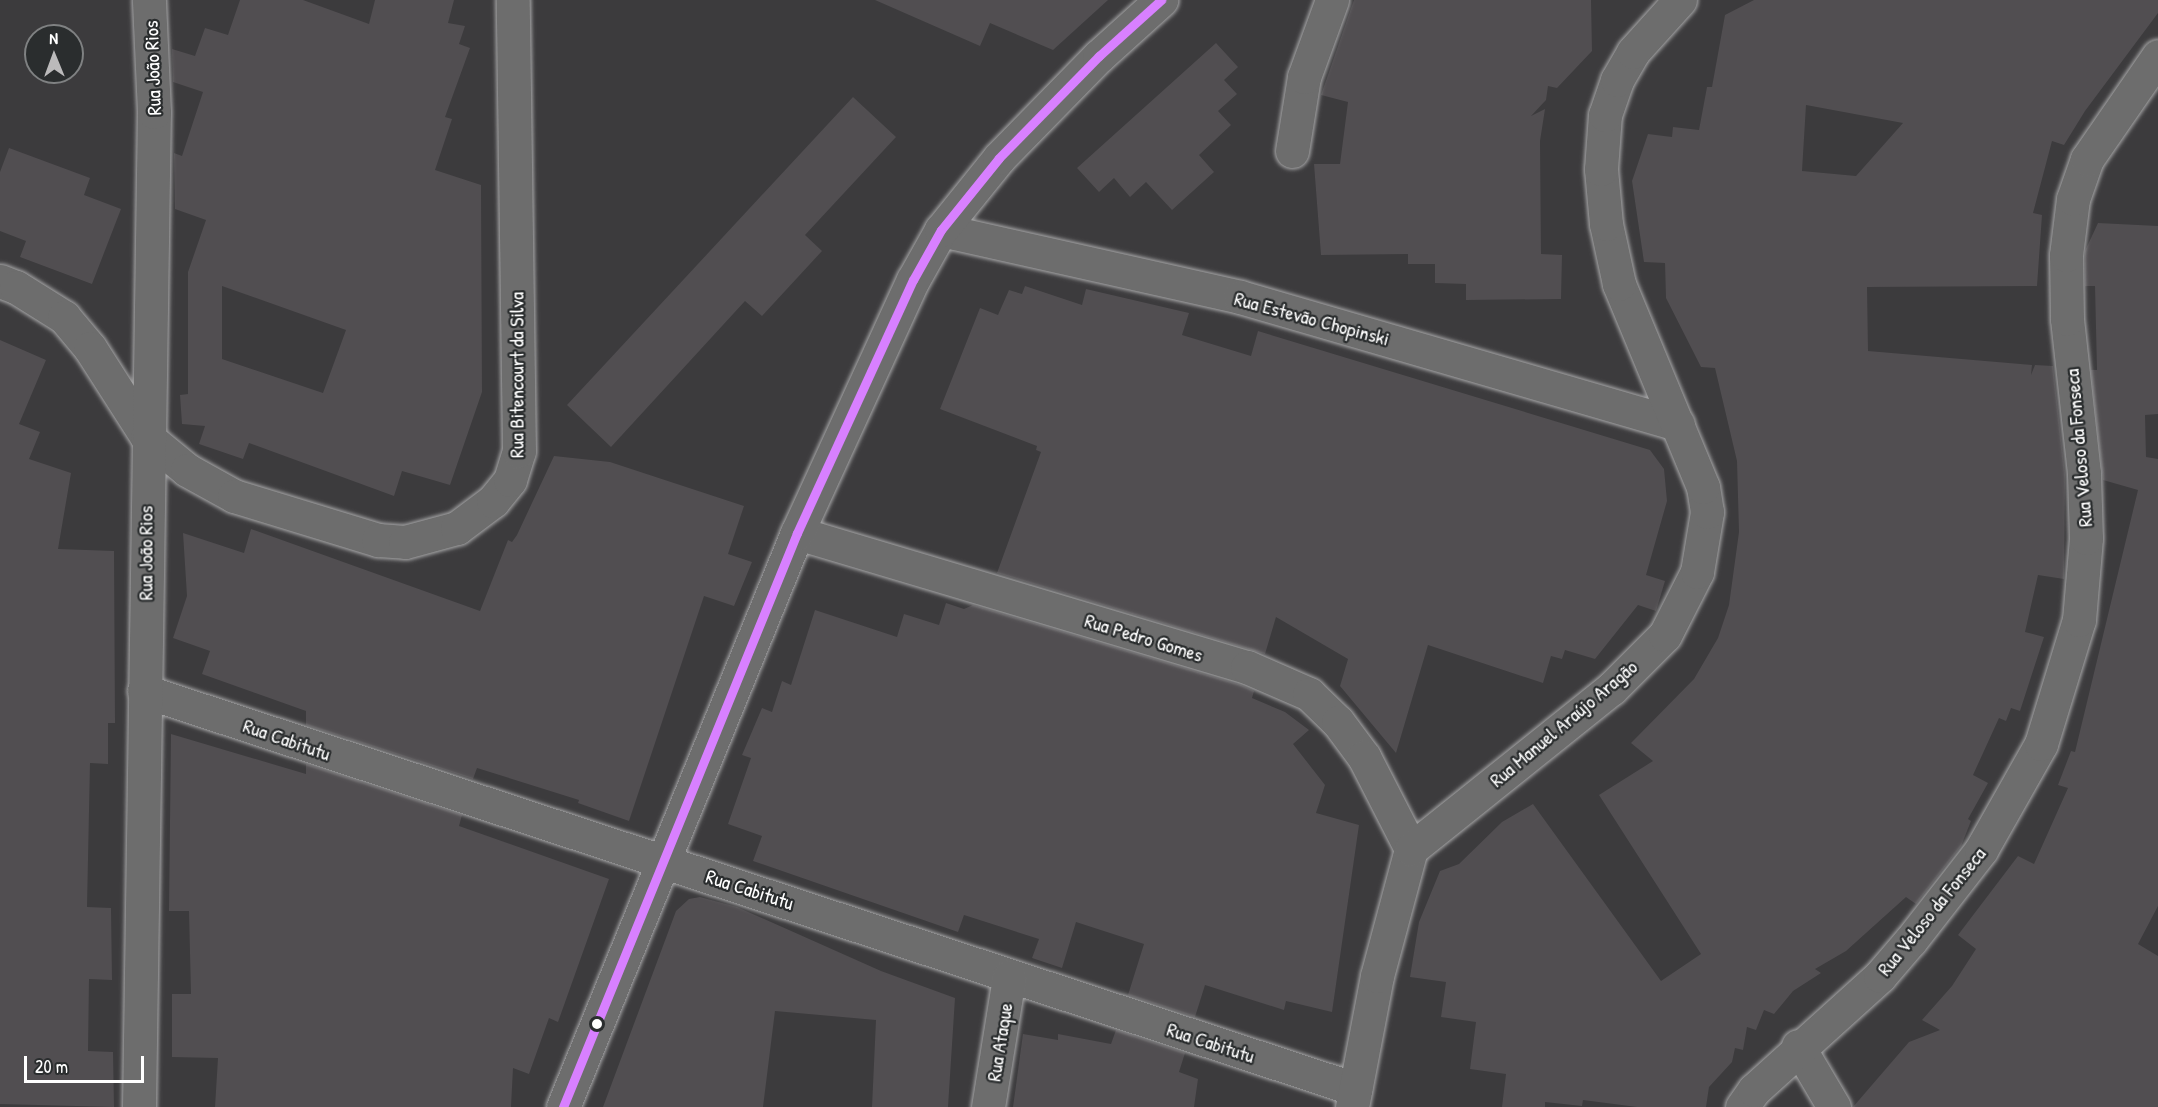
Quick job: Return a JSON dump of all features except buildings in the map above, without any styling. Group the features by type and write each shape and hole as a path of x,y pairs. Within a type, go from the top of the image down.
{"street":[{"name":"Rua João Rios","path":"139,1107 147,437 154,112 150,0"},
{"name":"Rua Bitencourt da Silva","path":"0,281 16,287 64,317 90,348 147,437 187,470 234,496 378,540 405,542 457,528 498,494 510,480 519,451 513,0"},
{"path":"563,1107 797,532 889,328 941,230 999,158 1098,56 1161,0"},
{"path":"1292,151 1304,77 1316,36 1332,0"},
{"name":"Rua Manuel Araújo Aragão","path":"1411,849 1611,689 1665,635 1697,572 1707,512 1703,487 1619,284 1606,224 1601,169 1605,115 1617,80 1633,52 1664,14 1680,0"},
{"name":"Rua Veloso da Fonseca","path":"1742,1107 1798,1046 1880,976 1911,940 1981,850 2041,744 2079,620 2086,538 2084,473 2067,319 2066,255 2073,199 2087,159 2158,56"},
{"name":"Rua Estevão Chopinski","path":"941,230 1240,297 1678,424"},
{"name":"Rua Pedro Gomes","path":"797,532 1247,667 1309,694 1338,722 1364,757 1411,849"},
{"name":"Rua Cabitutu","path":"144,691 1009,977 1353,1098"},
{"path":"1353,1098 1377,976 1411,849"},
{"name":"Rua Ataque","path":"988,1107 1009,977"},
{"path":"1798,1046 1834,1107"}],"transit line":[{"path":"563,1107 797,533 913,280 941,230 999,158 1099,56 1161,0"}]}
